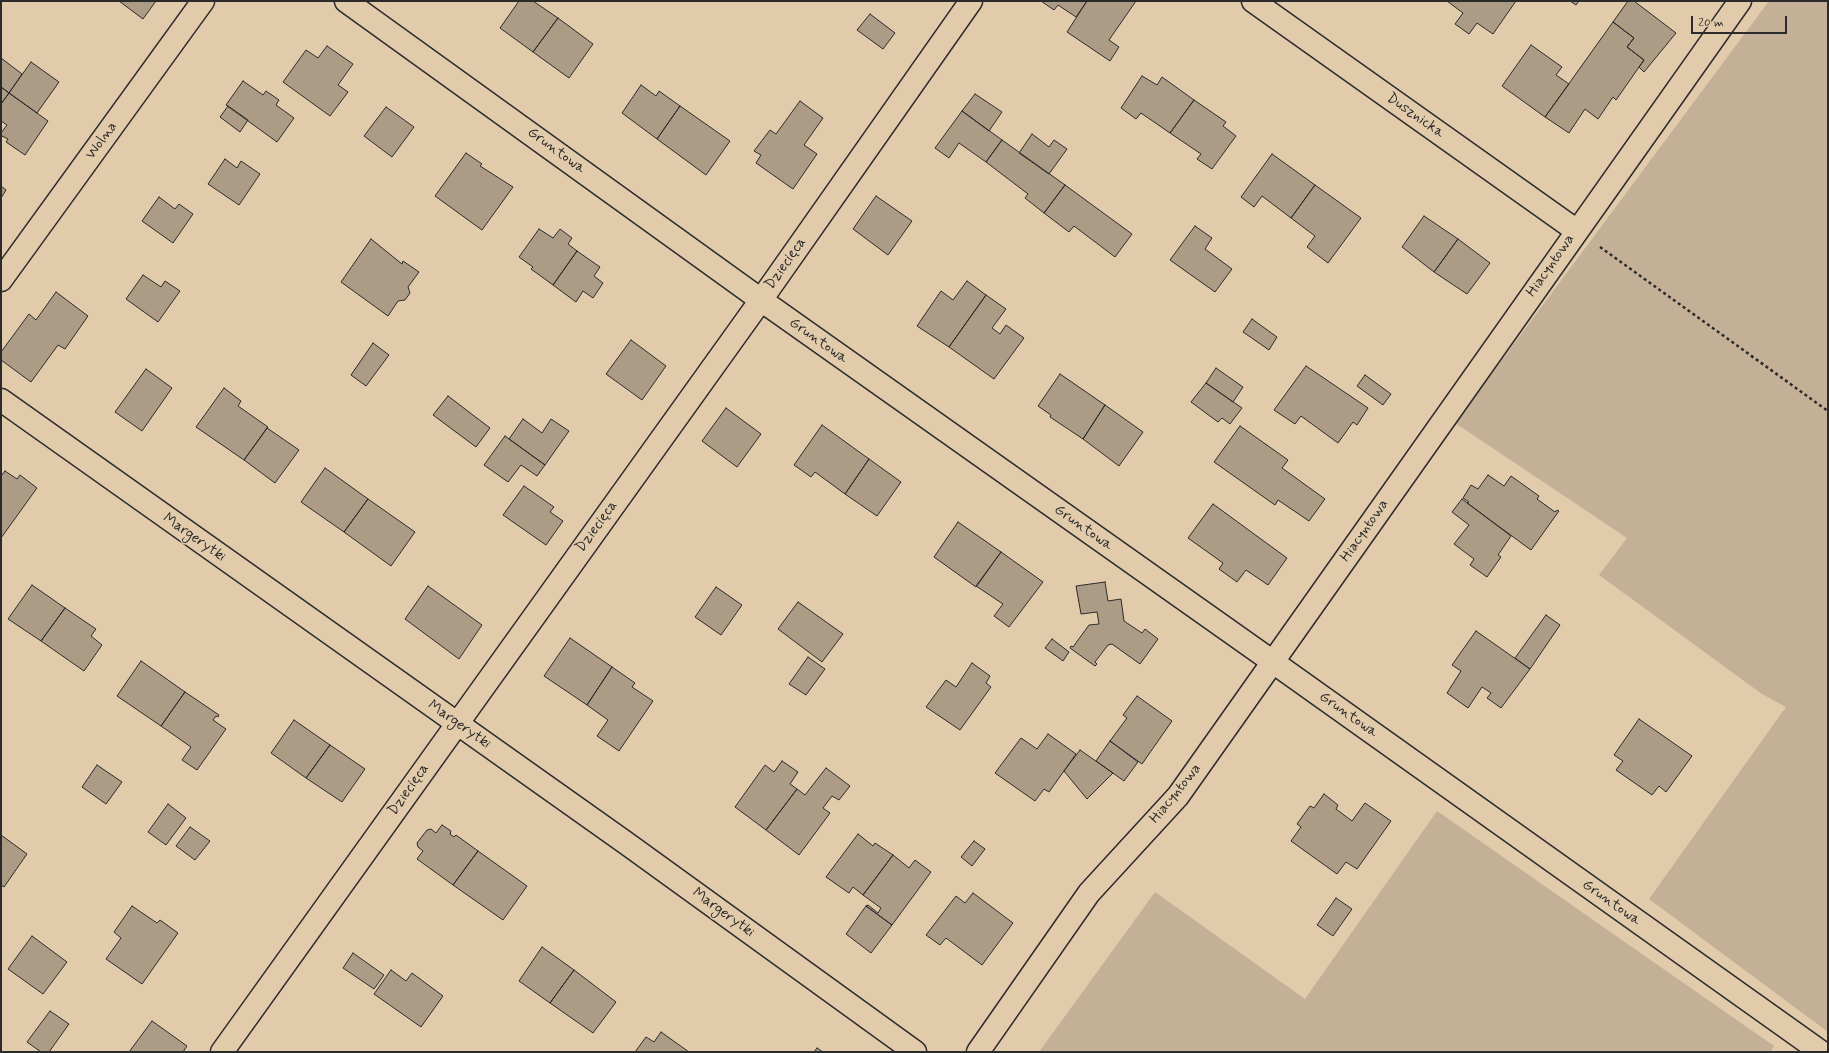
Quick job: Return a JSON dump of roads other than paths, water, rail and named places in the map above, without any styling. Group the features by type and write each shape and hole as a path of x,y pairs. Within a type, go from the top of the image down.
{"street":[{"name":"Wolna","path":"1,280 203,1"},
{"name":"Gruntowa","path":"346,1 761,300 1821,1052"},
{"name":"Dziecięca","path":"222,1052 761,300 971,1"},
{"name":"Dusznicka","path":"1253,1 1576,231"},
{"name":"Hiacyntowa","path":"978,1052 1089,893 1178,796 1740,1"},
{"name":"Margerytki","path":"1,400 456,724 626,843 915,1052"}]}
